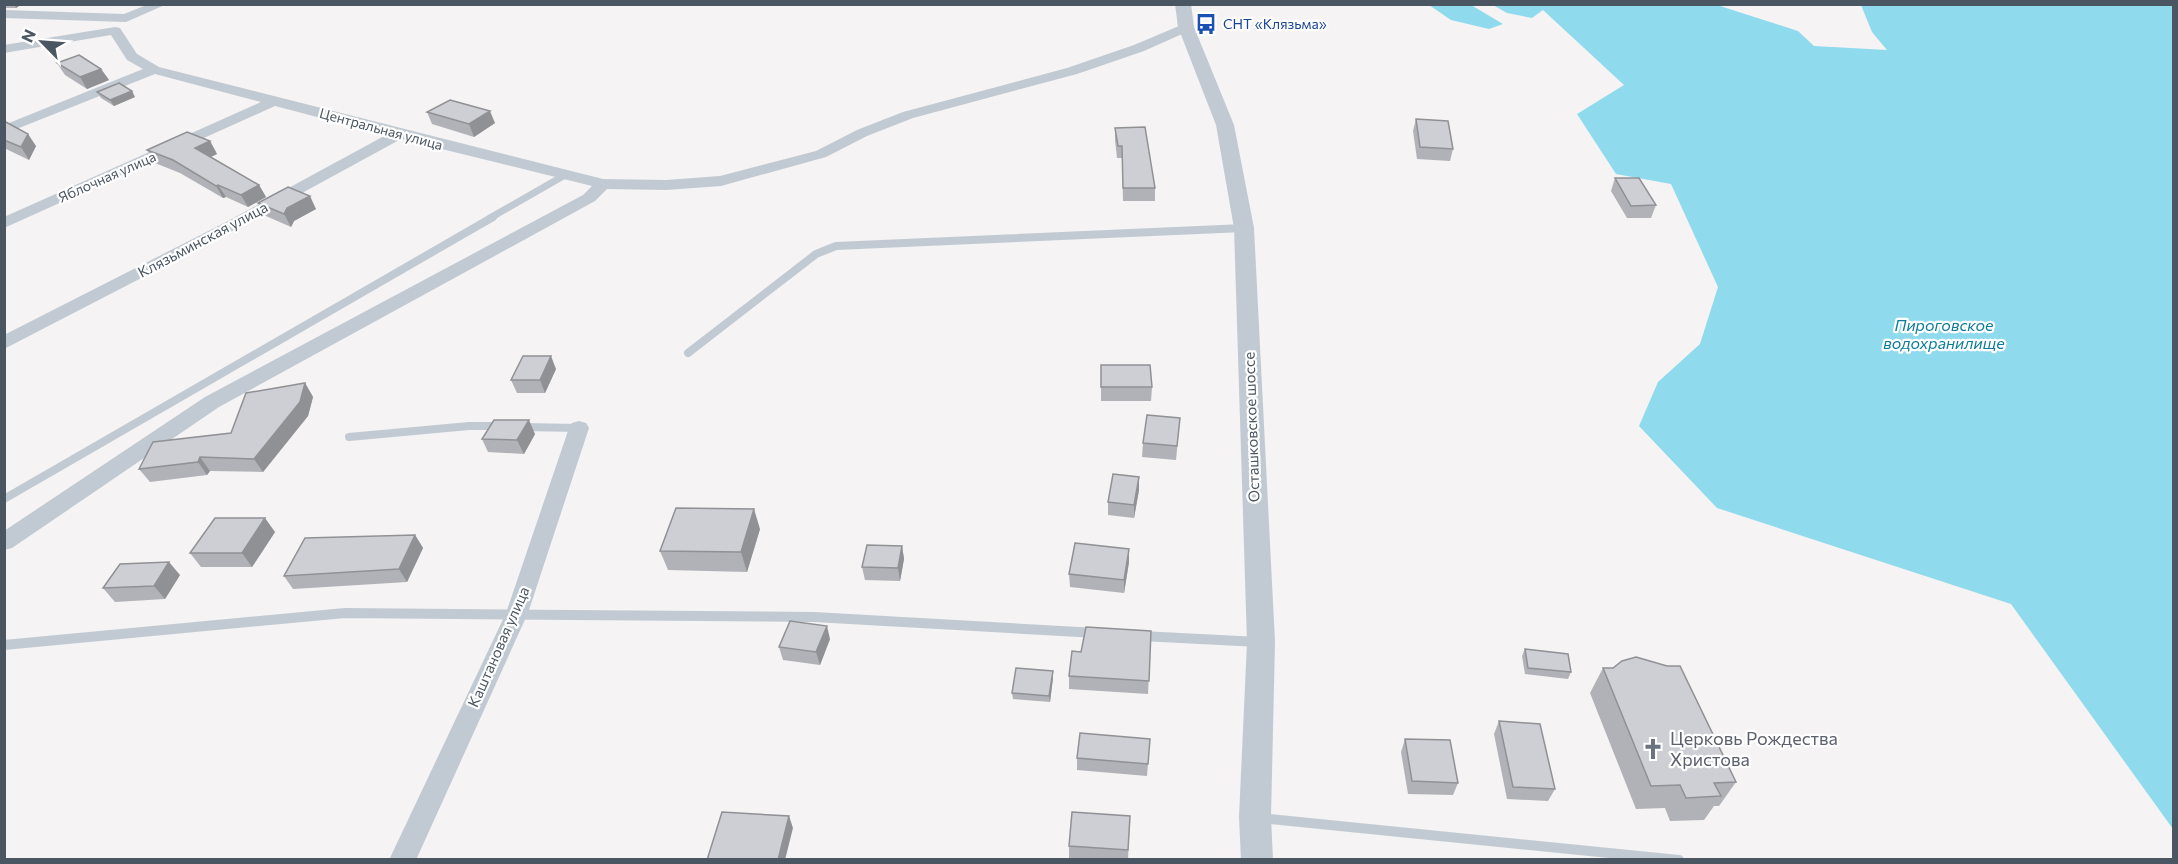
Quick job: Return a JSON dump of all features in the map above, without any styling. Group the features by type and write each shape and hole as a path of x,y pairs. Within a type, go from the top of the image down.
{"street":[{"path":"4,14 126,18 161,4"},
{"name":"Центральная улица","path":"4,50 115,31 132,57 154,70 603,184 666,185 721,181 821,154 862,133 908,115 1072,71 1140,48 1184,16"},
{"name":"Осташковское шоссе","path":"1184,16 1225,125 1244,228 1261,642 1255,817 1257,860"},
{"path":"4,130 154,70"},
{"name":"Яблочная улица","path":"4,223 275,100"},
{"name":"Клязьминская улица","path":"4,343 232,225 399,134"},
{"path":"4,542 212,402 589,198 603,184"},
{"name":"Каштановая улица","path":"402,860 517,613 579,428"}],"lane":[{"path":"4,500 565,175"},
{"path":"688,353 816,254 836,246 1244,228"},
{"path":"349,437 469,426 579,428"},
{"path":"4,645 345,613 814,617 1108,634"},
{"path":"1132,635 1261,642"},
{"path":"1255,817 1679,860"}],"water":[{"path":"1429,5 1471,5 1503,24 1489,29 1451,20"},
{"name":"Пироговское водохранилище","path":"1493,5 1717,5 1798,31 1814,46 1887,50 1872,32 1861,5 2173,5 2173,829 2011,604 1717,508 1639,426 1658,382 1700,344 1718,287 1671,184 1616,174 1577,114 1624,85 1543,10 1532,18 1507,13"}],"building":[{"path":"79,55 101,69 80,77 57,63"},
{"path":"119,83 132,91 110,100 97,92"},
{"path":"450,100 490,111 469,124 427,112"},
{"path":"1416,119 1448,121 1453,149 1420,147"},
{"path":"4,121 28,134 21,147 4,140"},
{"path":"1145,127 1155,188 1123,188 1122,146 1118,146 1115,128"},
{"path":"187,132 210,141 195,148 259,185 241,195 216,186 173,160 147,150"},
{"path":"1615,178 1639,178 1656,205 1631,206"},
{"path":"288,187 310,196 287,208 284,214 258,203"},
{"path":"523,356 551,356 540,380 511,380"},
{"path":"1101,365 1150,365 1152,387 1101,387"},
{"path":"305,383 300,402 254,459 200,457 198,462 139,469 153,442 231,433 246,393"},
{"path":"1147,415 1180,418 1177,446 1143,443"},
{"path":"494,420 529,420 517,440 482,439"},
{"path":"1113,474 1139,477 1134,505 1108,502"},
{"path":"676,508 754,509 741,552 660,551"},
{"path":"215,518 265,518 242,553 190,553"},
{"path":"415,535 399,569 284,576 305,538"},
{"path":"1075,543 1129,549 1124,580 1069,574"},
{"path":"867,545 902,546 898,568 862,567"},
{"path":"169,562 154,586 103,588 120,564"},
{"path":"790,621 827,626 816,652 779,647"},
{"path":"1086,627 1151,631 1149,681 1069,676 1072,651 1081,652"},
{"path":"1525,649 1568,654 1571,672 1528,668"},
{"path":"1636,657 1667,666 1680,666 1736,782 1714,783 1721,796 1686,798 1680,785 1651,786 1603,668 1613,668 1622,661"},
{"path":"1016,668 1053,671 1049,696 1012,693"},
{"path":"1499,721 1540,724 1555,789 1513,787"},
{"path":"1080,733 1150,739 1148,764 1077,758"},
{"path":"1405,739 1450,740 1458,783 1412,781"},
{"path":"722,812 789,816 778,860 707,860"},
{"path":"1072,812 1130,816 1128,850 1069,846"}],"place":[{"name":"СНТ «Клязьма»","path":"1206,24"},
{"name":"Церковь Рождества Христова","path":"1653,749"}]}
